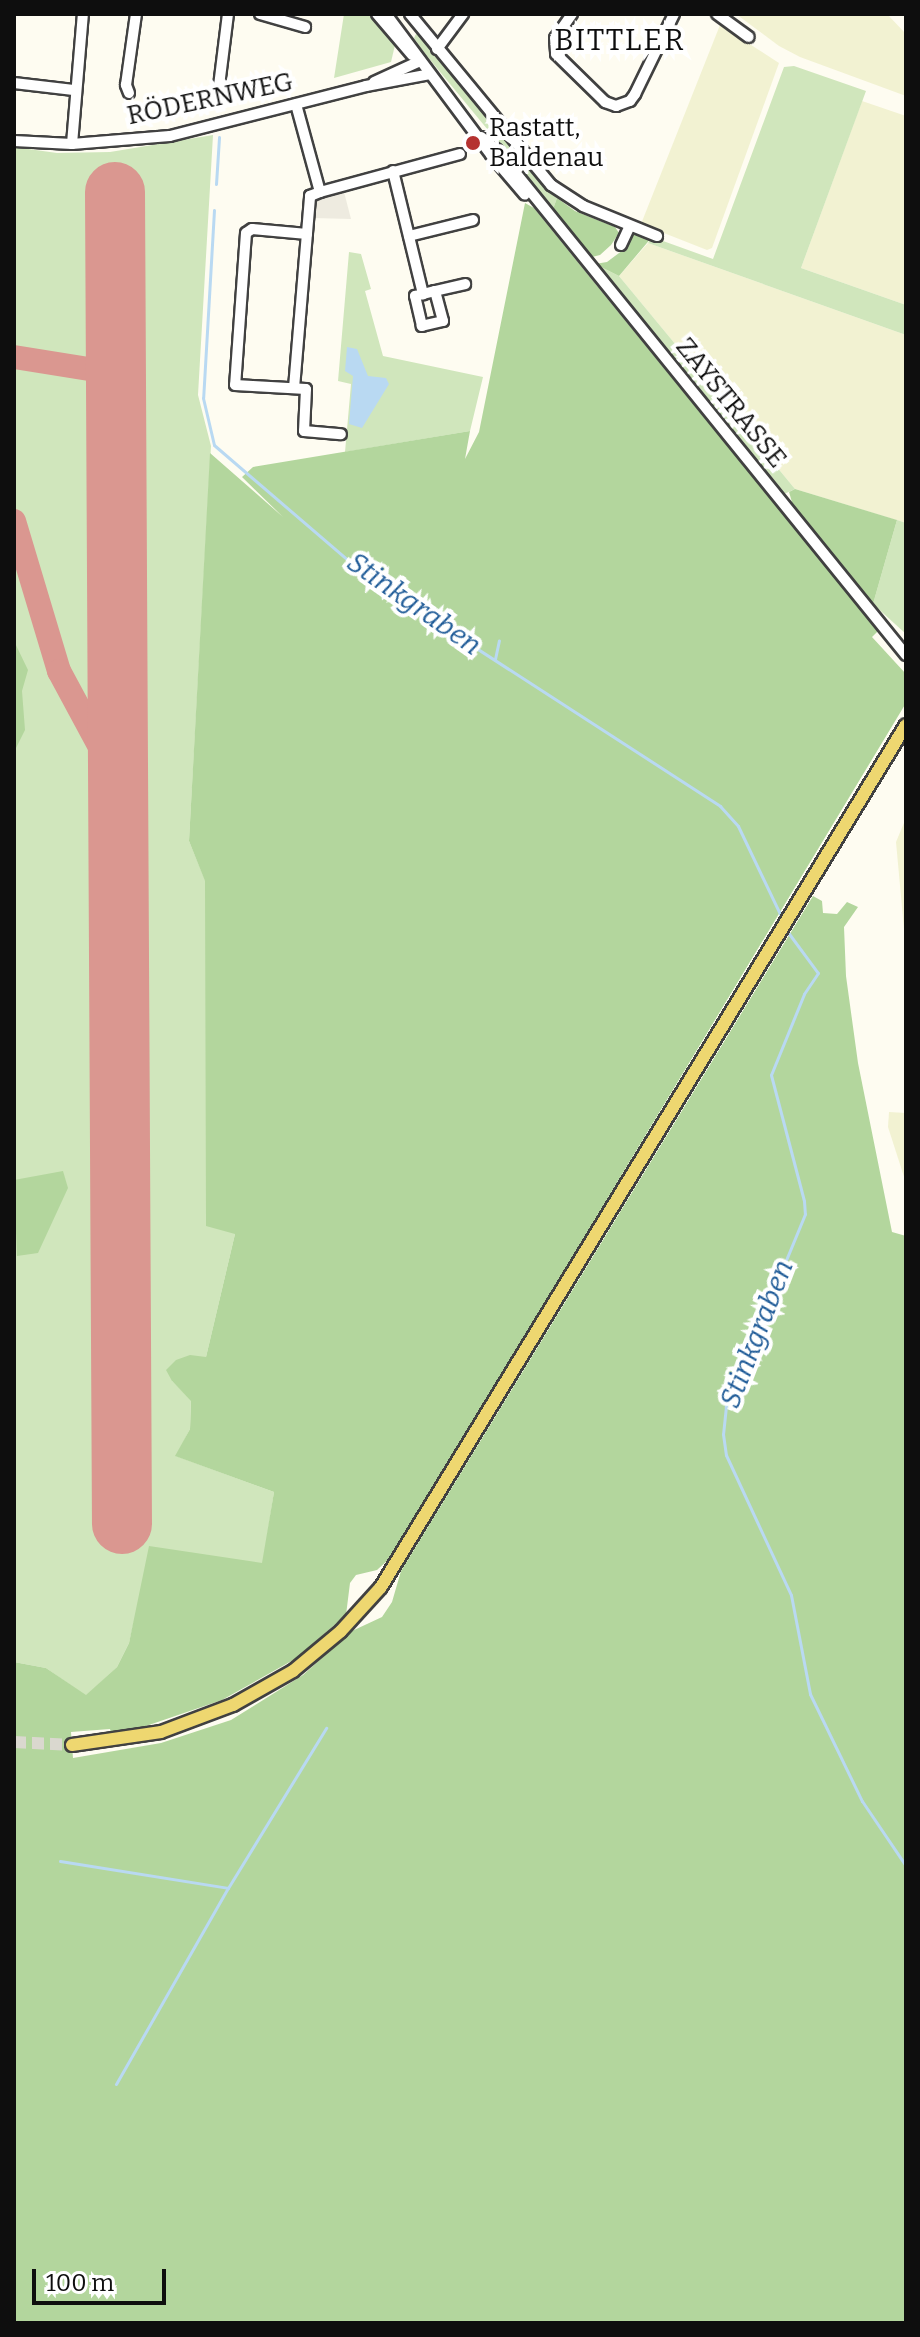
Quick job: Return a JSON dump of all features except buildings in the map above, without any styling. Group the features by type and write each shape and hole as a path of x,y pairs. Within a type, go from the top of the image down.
{"main road":[{"path":"72,1745 161,1732 233,1705 293,1671 341,1631 381,1587 906,725"}],"street":[{"path":"72,144 74,90 83,14"},
{"path":"129,93 126,85 136,14"},
{"path":"219,86 228,14"},
{"path":"260,14 305,27"},
{"name":"ZAYSTRASSE","path":"377,14 420,61"},
{"name":"ZAYSTRASSE","path":"386,14 481,137 491,155 527,197 537,203 906,655"},
{"path":"410,14 563,196 657,236"},
{"path":"437,49 463,14"},
{"path":"572,14 555,38 556,54 605,102 616,106 630,101 635,94 674,14"},
{"path":"717,14 749,37"},
{"name":"RÖDERNWEG","path":"366,86 420,61"},
{"name":"RÖDERNWEG","path":"14,141 72,144 170,136 366,86 430,74"},
{"path":"14,83 74,90"},
{"path":"296,104 320,192"},
{"path":"294,388 310,196 460,154"},
{"path":"393,171 423,294"},
{"path":"409,236 473,220"},
{"path":"621,245 630,226"},
{"path":"307,234 252,229 246,233 235,385 306,389 304,431 341,434"},
{"path":"435,291 443,321 422,326 415,296 435,291 465,284"},
{"name":"ZAYSTRASSE","path":"890,632 906,643"}],"green space":[{"path":"344,14 368,14 395,45 391,62 334,78"},
{"path":"736,14 887,14 906,34 906,96 800,57 779,46"},
{"path":"720,25 779,63 712,248 707,250 641,224"},
{"path":"417,32 539,182 557,198 553,209 422,50 414,38"},
{"path":"794,66 866,91 801,268 906,305 906,335 648,243 652,237 713,259 784,67"},
{"path":"862,101 906,116 906,305 801,268"},
{"path":"213,135 198,395 211,446 189,841 205,880 235,1234 206,1357 172,1381 191,1400 190,1429 176,1456 274,1492 263,1563 139,1600 129,1643 117,1667 86,1696 46,1668 14,1662 14,147 57,153 110,152"},
{"path":"557,198 575,211 615,227 619,233 611,245 600,255 592,257 553,209"},
{"path":"525,203 534,208 878,631 872,637 906,674 906,703 407,1531 389,1559 377,1570 356,1575 350,1583 346,1615 295,1659 222,1700 146,1726 111,1733 110,1729 71,1732 73,1758 161,1743 231,1720 303,1675 352,1631 382,1617 392,1602 401,1571 813,896 822,901 823,913 837,914 847,902 858,907 844,927 846,976 858,1063 892,1232 906,1236 906,2323 14,2323 14,1662 46,1668 86,1695 117,1667 129,1643 149,1546 262,1563 274,1492 175,1456 190,1429 191,1401 166,1370 176,1360 190,1355 206,1357 235,1234 206,1226 205,881 189,841 210,453 283,517 242,477 253,467 470,431 465,459 479,432"},
{"path":"636,230 652,237 619,276 595,264 607,262 623,250"},
{"path":"648,243 906,335 906,523 795,489 619,276"},
{"path":"349,252 361,254 371,289 365,291 383,356 483,377 470,431 345,452 351,384 338,381"},
{"path":"595,264 619,276 795,489 782,495"},
{"path":"795,489 897,520 873,604 794,509 789,492"},
{"path":"897,520 906,523 906,634 873,604"},
{"path":"14,641 28,670 22,691 25,730 14,752"},
{"path":"906,818 906,951 896,842"},
{"path":"889,1112 906,1113 906,1183 888,1127"},
{"path":"63,1171 68,1188 38,1253 17,1256 14,1180"}],"shaded area":[{"path":"343,188 351,219 313,218 315,199"}],"water":[{"path":"347,347 357,349 368,376 386,378 389,384 362,428 349,424 353,376 345,371"}],"waterway":[{"name":"Stinkgraben","path":"216,184 219,137"},
{"name":"Stinkgraben","path":"214,210 203,398 214,445 371,580 720,806 738,826 780,914"},
{"path":"495,659 499,640"},
{"name":"Stinkgraben","path":"787,931 818,973 804,994 771,1075 805,1214 726,1406 723,1434 726,1455 791,1595 810,1694 862,1801 906,1866"},
{"path":"116,2084 228,1888 326,1728"},
{"path":"60,1861 228,1888"}],"taxiway":[{"path":"14,357 114,373"},
{"path":"14,521 59,671 116,777"}],"runway":[{"path":"115,192 122,1524"}],"tunnel":[{"path":"14,1742 72,1745"}],"place":[{"name":"Rastatt, Baldenau","path":"473,143"}],"district":[{"name":"BITTLER","path":"620,40"}]}
